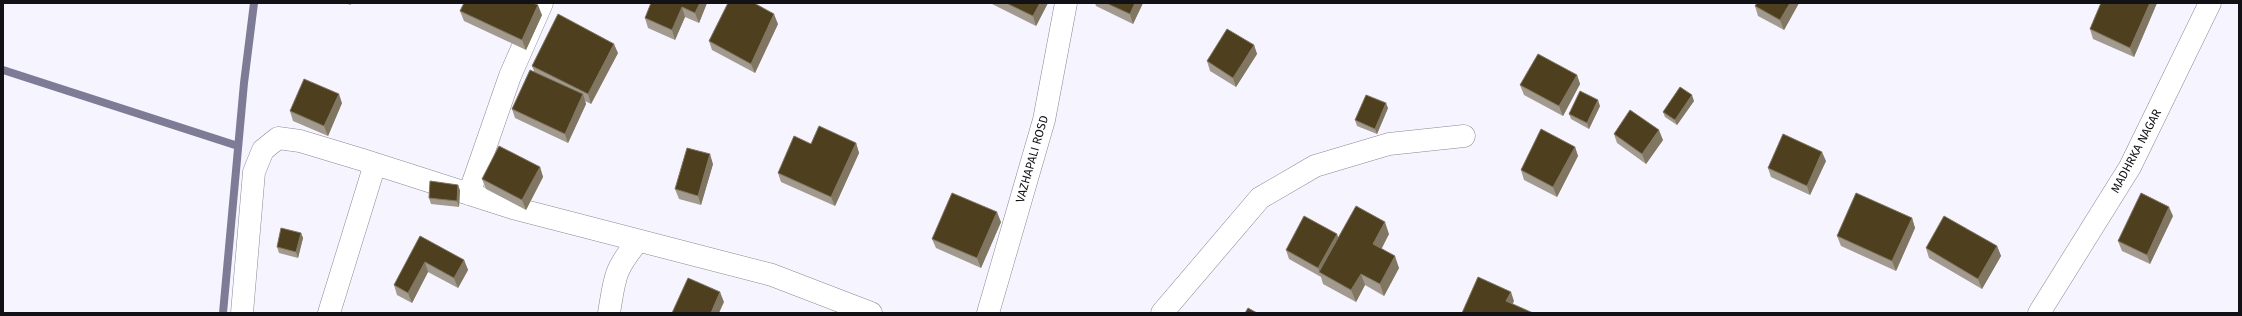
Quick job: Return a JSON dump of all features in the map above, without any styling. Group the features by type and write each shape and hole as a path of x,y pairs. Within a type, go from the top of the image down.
{"street":[{"path":"469,194 510,76 542,3"},
{"name":"VAZHAPALI ROSD","path":"988,313 1044,120 1066,3"},
{"name":"MADHRKA NAGAR","path":"2039,313 2130,167 2210,3"},
{"path":"1162,313 1260,198 1315,166 1389,144 1464,136"},
{"path":"242,313 254,172 263,150 278,138 300,141 513,208 772,275 871,313"},
{"path":"329,313 375,164"},
{"path":"609,313 615,274 622,260 638,241"}],"building":[{"path":"464,3 533,3 538,5 522,40 460,11"},
{"path":"651,3 700,3 695,13 682,7 672,30 645,18"},
{"path":"728,3 754,3 774,14 751,64 709,41"},
{"path":"1006,3 1040,3 1033,16"},
{"path":"1106,3 1135,3 1130,14"},
{"path":"1757,3 1790,3 1780,20 1755,6"},
{"path":"2101,3 2150,3 2130,48 2090,29"},
{"path":"558,14 614,44 588,94 532,66"},
{"path":"1227,29 1254,45 1233,78 1207,61"},
{"path":"1538,54 1577,75 1559,106 1520,85"},
{"path":"530,70 583,94 565,134 512,109"},
{"path":"304,79 339,94 324,126 290,111"},
{"path":"1680,87 1692,95 1675,120 1663,112"},
{"path":"1580,91 1598,100 1587,123 1569,114"},
{"path":"1366,95 1386,103 1375,129 1355,120"},
{"path":"1630,110 1659,130 1642,154 1614,134"},
{"path":"819,126 856,143 831,197 778,173 794,136 811,144"},
{"path":"1541,129 1575,147 1553,187 1521,170"},
{"path":"1783,134 1822,152 1807,186 1768,168"},
{"path":"499,146 540,167 522,200 482,179"},
{"path":"687,148 710,154 698,196 675,189"},
{"path":"430,181 458,185 457,201 429,198"},
{"path":"952,193 997,212 977,258 932,239"},
{"path":"1856,193 1912,218 1892,261 1837,236"},
{"path":"2141,193 2169,207 2147,255 2118,241"},
{"path":"1356,206 1385,222 1373,244 1395,256 1380,284 1361,274 1351,290 1319,272"},
{"path":"1304,216 1337,234 1318,268 1286,250"},
{"path":"1944,216 1997,246 1978,279 1926,248"},
{"path":"281,228 301,233 296,252 277,247"},
{"path":"420,236 464,260 454,278 425,262 408,293 394,285"},
{"path":"1478,277 1511,292 1506,301 1533,313 1462,313"},
{"path":"688,278 720,292 711,313 672,313"},
{"path":"1248,308 1257,313 1245,313"}],"waterway":[{"path":"223,313 244,83 254,3"},
{"path":"3,70 238,146"}]}
